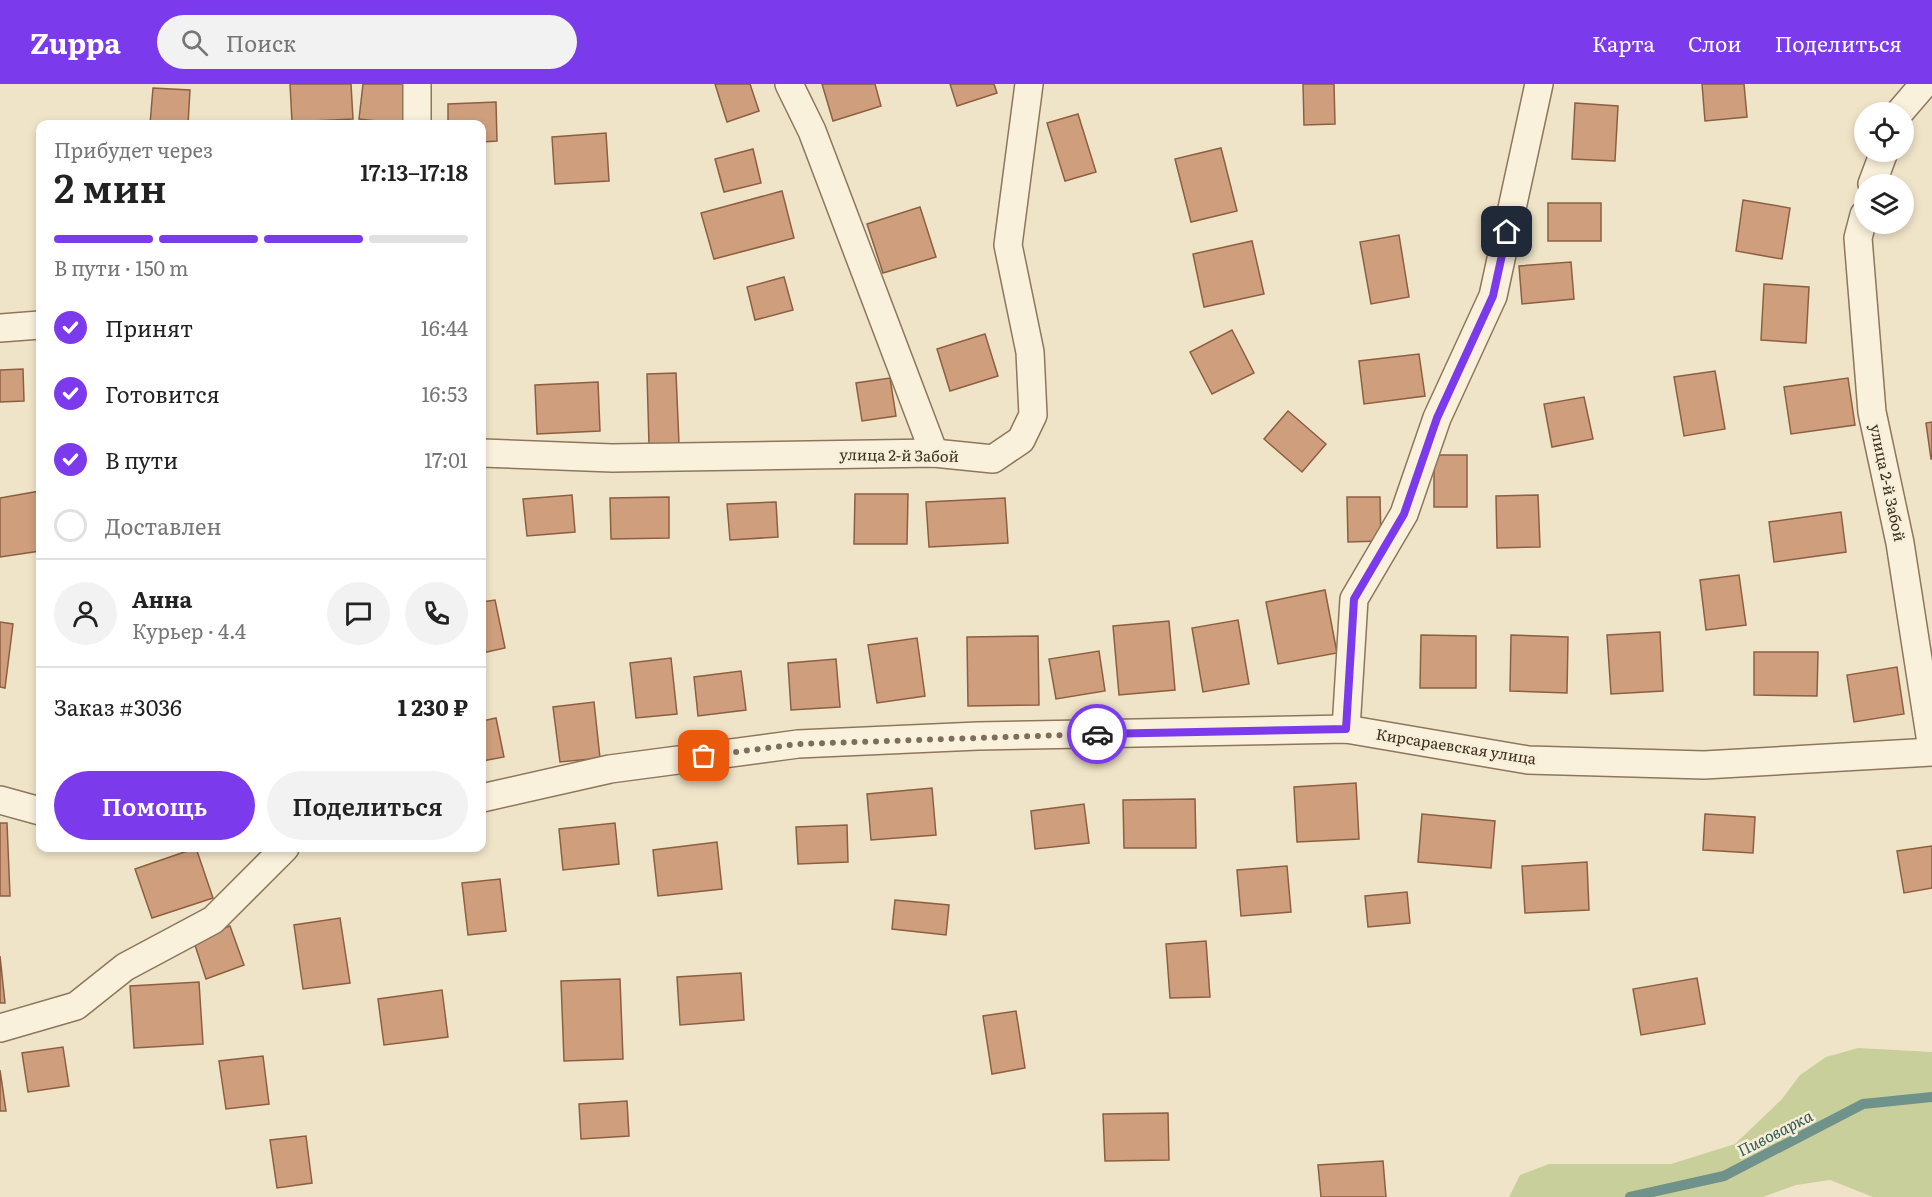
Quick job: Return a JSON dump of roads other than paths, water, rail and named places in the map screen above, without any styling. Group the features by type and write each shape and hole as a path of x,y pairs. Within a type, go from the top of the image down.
{"street":[{"path":"417,84 417,120"},
{"path":"789,84 812,131 934,453"},
{"name":"улица 2-й Забой","path":"486,453 612,458 934,453 993,459 1021,440 1033,415 1029,352 1008,245 1029,84"},
{"path":"1346,729 1354,599 1404,514 1437,418 1493,296 1539,84"},
{"path":"1909,102 1924,84"},
{"name":"улица 2-й Забой","path":"1859,234 1872,412 1900,543 1932,750"},
{"path":"0,328 36,325"},
{"name":"Кирсараевская улица","path":"486,797 610,769 798,744 978,736 1346,729 1528,760 1704,765 1932,750"},
{"path":"0,800 36,810"},
{"path":"0,1028 76,1006 125,967 213,920 281,852"}],"waterway":[{"name":"Пивоварка","path":"1630,1197 1724,1176 1863,1104 1932,1097"}]}
